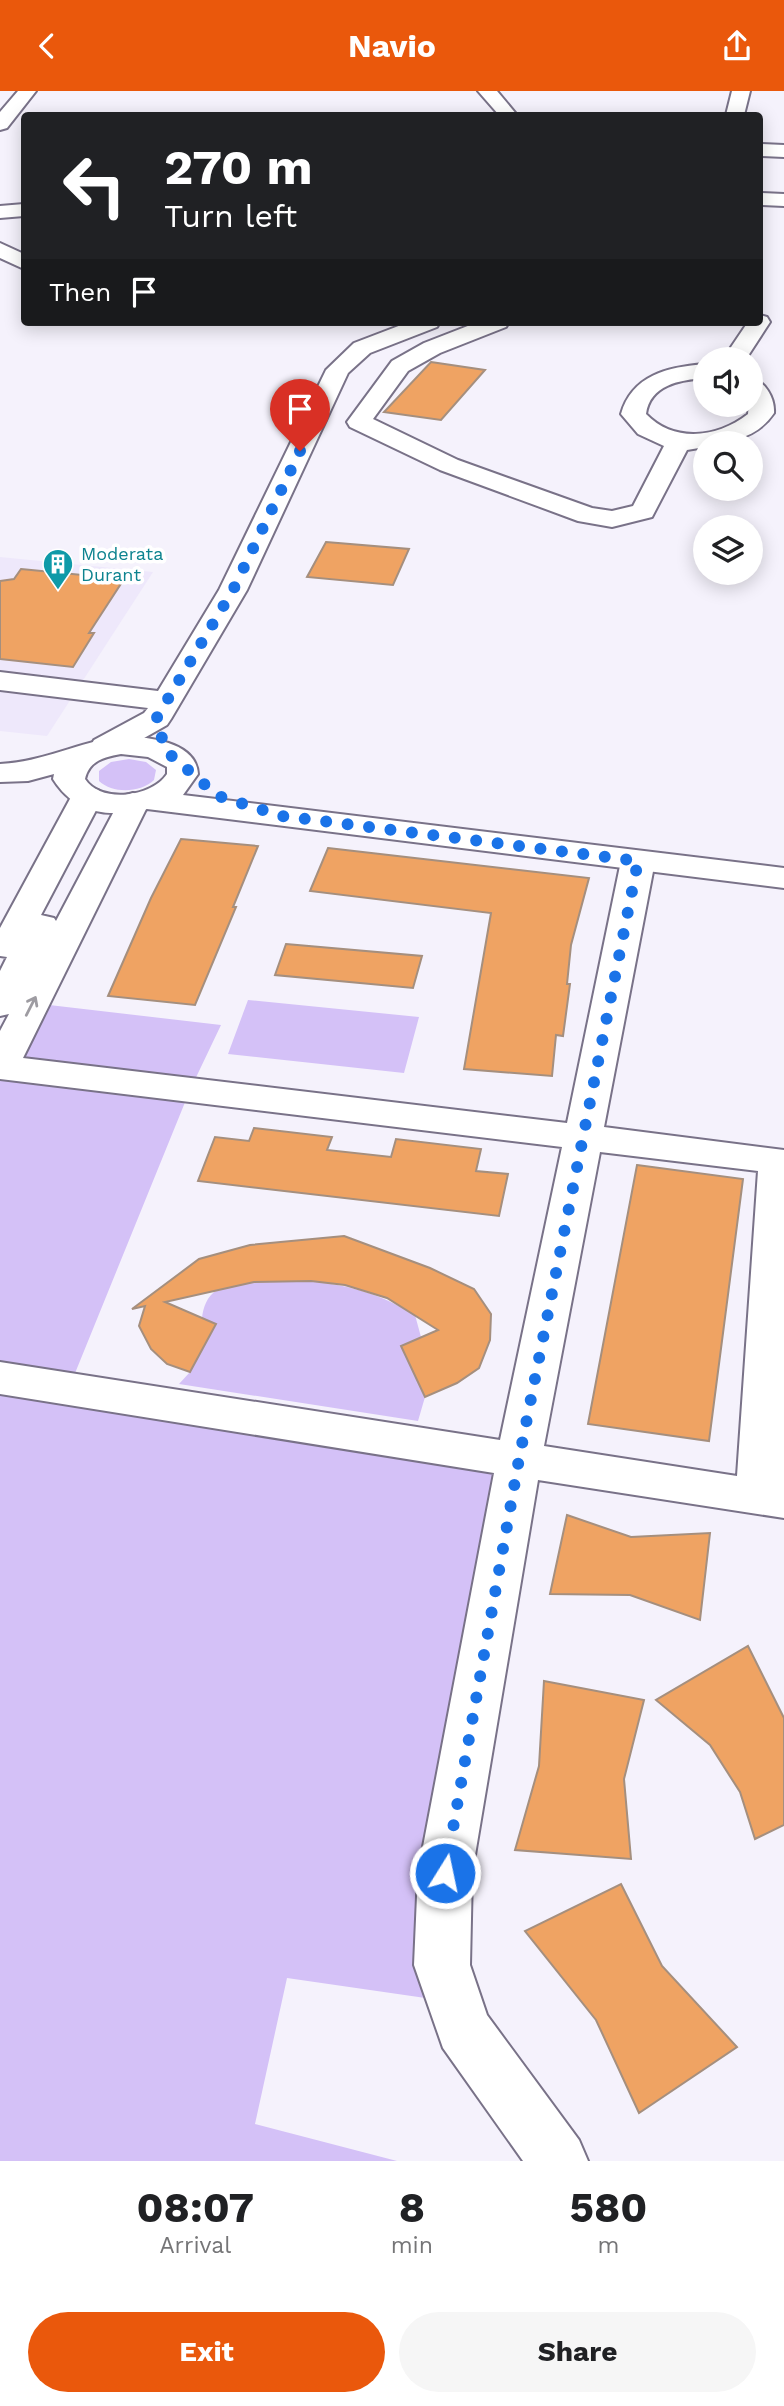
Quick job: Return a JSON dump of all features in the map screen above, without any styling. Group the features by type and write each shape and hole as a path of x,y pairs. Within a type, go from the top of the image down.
{"street":[{"path":"0,124 27,91"},
{"path":"487,91 505,112"},
{"path":"736,112 741,91"},
{"path":"763,150 784,151"},
{"path":"763,199 784,200"},
{"path":"0,212 21,211"},
{"path":"0,249 21,261"},
{"path":"763,316 775,299"},
{"path":"162,710 181,776 175,786 109,798 69,772 95,751 162,710 233,590 338,370 362,348 419,326"},
{"path":"359,422 400,366 432,348 488,326"},
{"path":"742,347 756,326"},
{"path":"693,373 662,379 642,389 634,402 633,414 648,431 679,442 704,440 754,424 759,417"},
{"path":"319,412 359,422 449,465 587,515 612,520 643,510 679,442"},
{"path":"0,681 162,710"},
{"path":"0,773 28,772 95,751 138,745 174,759 218,796 282,816"},
{"path":"0,780 109,798 282,816 784,878"},
{"path":"0,960 109,798"},
{"path":"0,1006 109,798"},
{"path":"0,1378 519,1459 777,1503 778,1161 0,1067 109,798"},
{"path":"558,2161 463,2029 442,1965 445,1873 519,1459 638,861"}],"shaded area":[{"path":"0,557 153,572 47,736 0,731"},
{"path":"129,759 146,762 156,770 154,780 127,790 112,788 99,781 99,771 111,762"},
{"path":"248,1000 419,1017 404,1073 228,1054"},
{"path":"32,1003 221,1025 190,1090 69,1388 519,1459 453,2002 287,1978 255,2124 397,2161 0,2161 0,1067"},
{"path":"311,1281 365,1292 415,1315 421,1337 401,1346 425,1397 418,1421 179,1384 190,1372 216,1325 202,1318 206,1303 217,1290 236,1284"}],"building":[{"path":"431,362 485,370 441,420 384,412"},
{"path":"326,542 409,549 393,585 307,577"},
{"path":"21,569 124,579 89,633 94,633 73,667 0,659 0,581 14,579"},
{"path":"181,839 258,846 195,1005 108,996 151,898"},
{"path":"328,848 589,878 571,945 567,984 570,984 563,1036 556,1035 552,1076 464,1069 491,913 310,891"},
{"path":"286,944 422,956 413,988 275,975"},
{"path":"254,1128 332,1137 327,1150 391,1157 396,1139 481,1149 476,1171 508,1174 499,1216 198,1181 215,1137 249,1141"},
{"path":"637,1165 743,1179 709,1441 588,1424"},
{"path":"344,1236 430,1268 474,1289 491,1314 490,1340 479,1368 457,1383 425,1397 401,1346 438,1330 387,1298 345,1285 311,1281 254,1282 165,1302 216,1324 190,1372 167,1364 151,1349 139,1326 145,1306 132,1309 199,1259 250,1245"},
{"path":"567,1515 631,1537 710,1533 700,1620 630,1595 550,1594"},
{"path":"748,1646 784,1718 784,1825 755,1839 740,1792 710,1745 656,1700"},
{"path":"544,1681 644,1700 624,1779 631,1859 515,1850 539,1766"},
{"path":"621,1884 662,1966 737,2047 639,2113 596,2020 525,1931"}],"place":[{"name":"Moderata Durant","path":"58,591"}],"route":[{"path":"300,451 233,590 156,719 166,751 176,758 181,767 218,796 282,816 638,861 519,1459 445,1873"}]}
